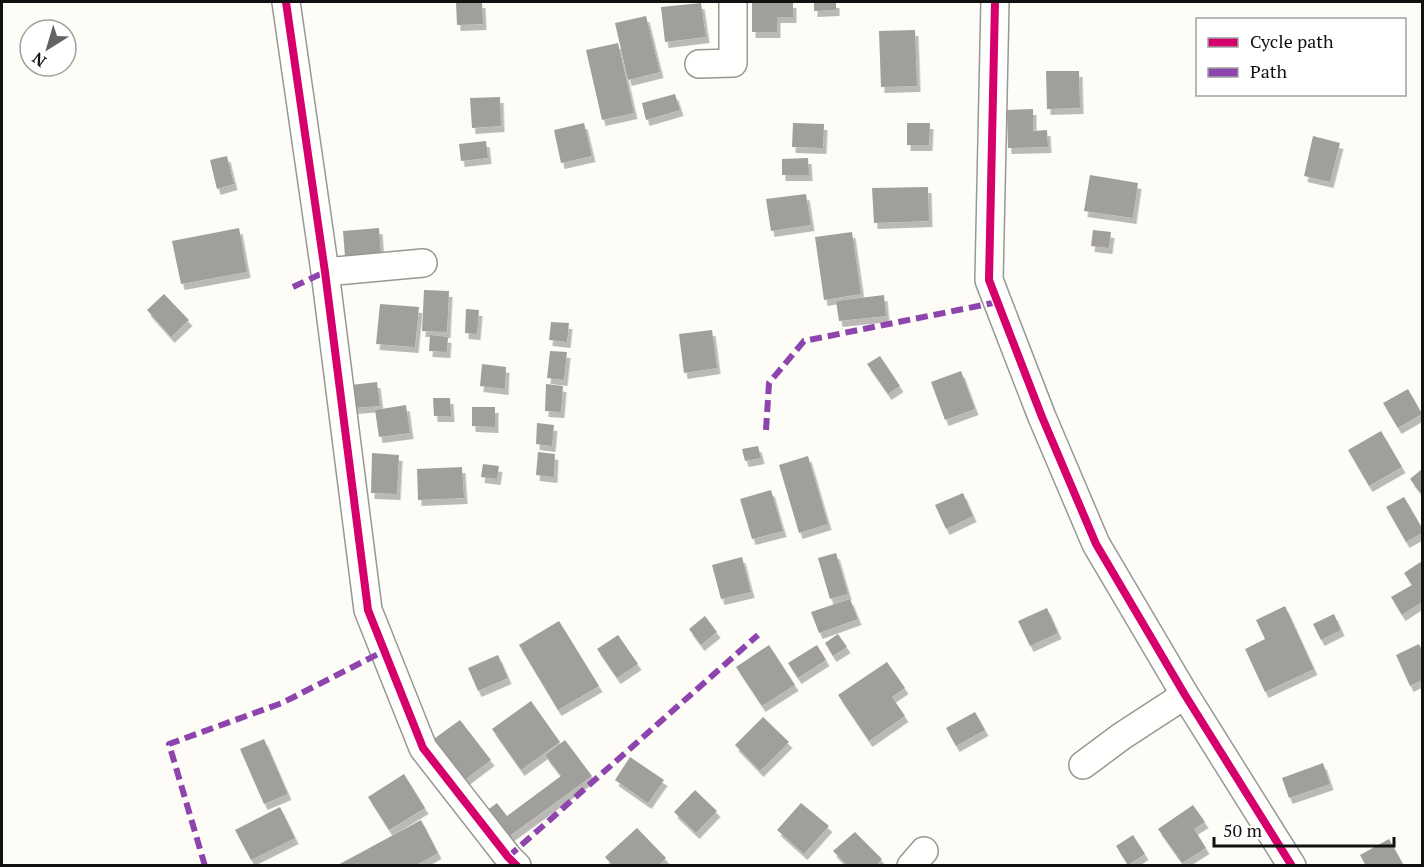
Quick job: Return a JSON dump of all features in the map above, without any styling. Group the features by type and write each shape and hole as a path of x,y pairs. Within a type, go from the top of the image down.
{"street":[{"path":"286,2 325,272 368,610 423,748 517,866"},
{"path":"699,64 733,63 732,2"},
{"path":"995,2 989,280 1096,544 1185,695 1292,866"},
{"path":"325,272 423,263"},
{"path":"1083,765 1122,736 1185,695"}],"building":[{"path":"456,2 482,2 483,24 457,25"},
{"path":"752,2 793,2 793,17 777,17 777,32 752,32"},
{"path":"814,2 836,2 836,10 814,11"},
{"path":"701,3 706,37 665,42 661,7"},
{"path":"646,16 660,72 628,80 615,23"},
{"path":"915,30 917,86 881,87 879,31"},
{"path":"618,43 634,113 602,120 586,50"},
{"path":"1046,71 1079,71 1080,108 1047,109"},
{"path":"675,94 680,110 646,120 642,103"},
{"path":"500,97 501,126 472,128 470,98"},
{"path":"1033,109 1033,131 1047,130 1048,147 1008,148 1007,110"},
{"path":"584,123 592,156 561,163 554,130"},
{"path":"793,123 824,124 823,148 792,147"},
{"path":"907,123 930,123 929,145 907,145"},
{"path":"1313,136 1340,143 1330,182 1304,176"},
{"path":"486,141 488,158 461,161 459,144"},
{"path":"227,156 234,184 217,189 210,160"},
{"path":"808,158 809,175 782,175 782,159"},
{"path":"1090,175 1138,183 1133,218 1084,211"},
{"path":"928,187 929,221 874,223 872,188"},
{"path":"806,194 811,225 771,231 766,199"},
{"path":"239,228 247,272 181,284 172,241"},
{"path":"379,228 381,254 345,257 343,231"},
{"path":"1093,230 1111,232 1109,248 1091,246"},
{"path":"852,232 861,294 824,300 815,237"},
{"path":"424,290 449,291 447,332 422,331"},
{"path":"164,294 189,320 171,337 147,310"},
{"path":"884,295 886,316 839,321 836,301"},
{"path":"380,304 419,307 415,347 376,344"},
{"path":"466,309 479,310 477,334 465,333"},
{"path":"551,322 569,323 567,342 549,340"},
{"path":"712,330 717,368 684,373 679,334"},
{"path":"430,335 448,337 447,352 429,351"},
{"path":"550,351 567,352 564,380 547,378"},
{"path":"880,356 900,386 888,394 867,364"},
{"path":"482,364 506,367 505,389 480,386"},
{"path":"961,371 975,409 945,420 931,382"},
{"path":"377,382 380,406 353,408 351,385"},
{"path":"546,384 563,386 561,412 545,411"},
{"path":"1408,389 1422,414 1398,428 1383,403"},
{"path":"433,398 450,398 451,416 434,416"},
{"path":"406,405 410,433 379,437 375,410"},
{"path":"472,407 495,407 495,427 472,426"},
{"path":"537,423 554,425 552,446 536,444"},
{"path":"1381,431 1402,467 1369,486 1348,450"},
{"path":"758,446 761,458 745,461 742,449"},
{"path":"538,452 555,454 554,477 536,475"},
{"path":"372,453 399,455 397,494 371,493"},
{"path":"808,456 828,524 799,533 779,465"},
{"path":"483,464 499,466 497,479 481,477"},
{"path":"462,467 464,498 418,500 417,469"},
{"path":"1422,469 1422,495 1410,479"},
{"path":"771,490 783,531 752,539 740,499"},
{"path":"963,493 973,516 946,529 935,505"},
{"path":"1404,497 1422,528 1422,533 1406,542 1386,507"},
{"path":"836,553 848,594 830,599 818,558"},
{"path":"742,557 751,592 721,599 712,565"},
{"path":"1422,561 1422,602 1402,615 1391,597 1412,585 1404,573"},
{"path":"850,599 858,619 819,633 811,612"},
{"path":"1285,606 1314,669 1265,692 1245,649 1265,639 1256,620"},
{"path":"1047,608 1058,633 1030,646 1018,621"},
{"path":"1334,614 1341,630 1321,640 1313,624"},
{"path":"705,616 717,632 701,645 689,629"},
{"path":"559,621 599,686 558,710 519,645"},
{"path":"838,634 847,647 833,656 825,643"},
{"path":"618,635 638,664 617,678 597,649"},
{"path":"1419,644 1422,650 1422,680 1410,686 1396,655"},
{"path":"769,645 795,685 762,706 736,667"},
{"path":"817,645 826,660 798,678 788,663"},
{"path":"498,655 508,678 478,691 468,668"},
{"path":"887,662 905,688 892,697 905,716 869,741 838,695"},
{"path":"531,701 560,742 521,770 492,729"},
{"path":"975,712 985,730 956,746 946,728"},
{"path":"763,717 789,742 760,771 735,745"},
{"path":"460,720 491,760 462,782 431,741"},
{"path":"264,739 288,794 264,804 240,749"},
{"path":"565,740 592,776 507,838 486,811 497,803 507,816 561,776 545,755"},
{"path":"630,757 664,780 648,803 615,780"},
{"path":"1323,763 1330,784 1289,798 1282,778"},
{"path":"404,774 425,808 389,830 368,797"},
{"path":"695,790 717,811 696,833 674,812"},
{"path":"801,803 829,826 804,854 777,830"},
{"path":"1193,805 1205,822 1194,829 1206,848 1182,863 1158,829"},
{"path":"280,807 295,838 251,860 235,830"},
{"path":"421,820 438,853 415,866 336,866"},
{"path":"637,828 666,858 658,866 613,866 605,857"},
{"path":"855,832 882,859 876,866 848,866 833,851"},
{"path":"1133,835 1145,854 1128,865 1116,846"},
{"path":"1389,839 1404,866 1366,866 1360,855"}],"marked path":[{"path":"293,287 325,272"},
{"path":"766,430 769,383 804,341 998,302"},
{"path":"508,857 758,635"},
{"path":"205,866 169,744 282,703 384,651"}],"cycle path":[{"path":"286,2 325,272 368,610 423,748 517,866"},
{"path":"995,2 989,280 1042,417 1096,544 1185,695 1292,866"}]}
